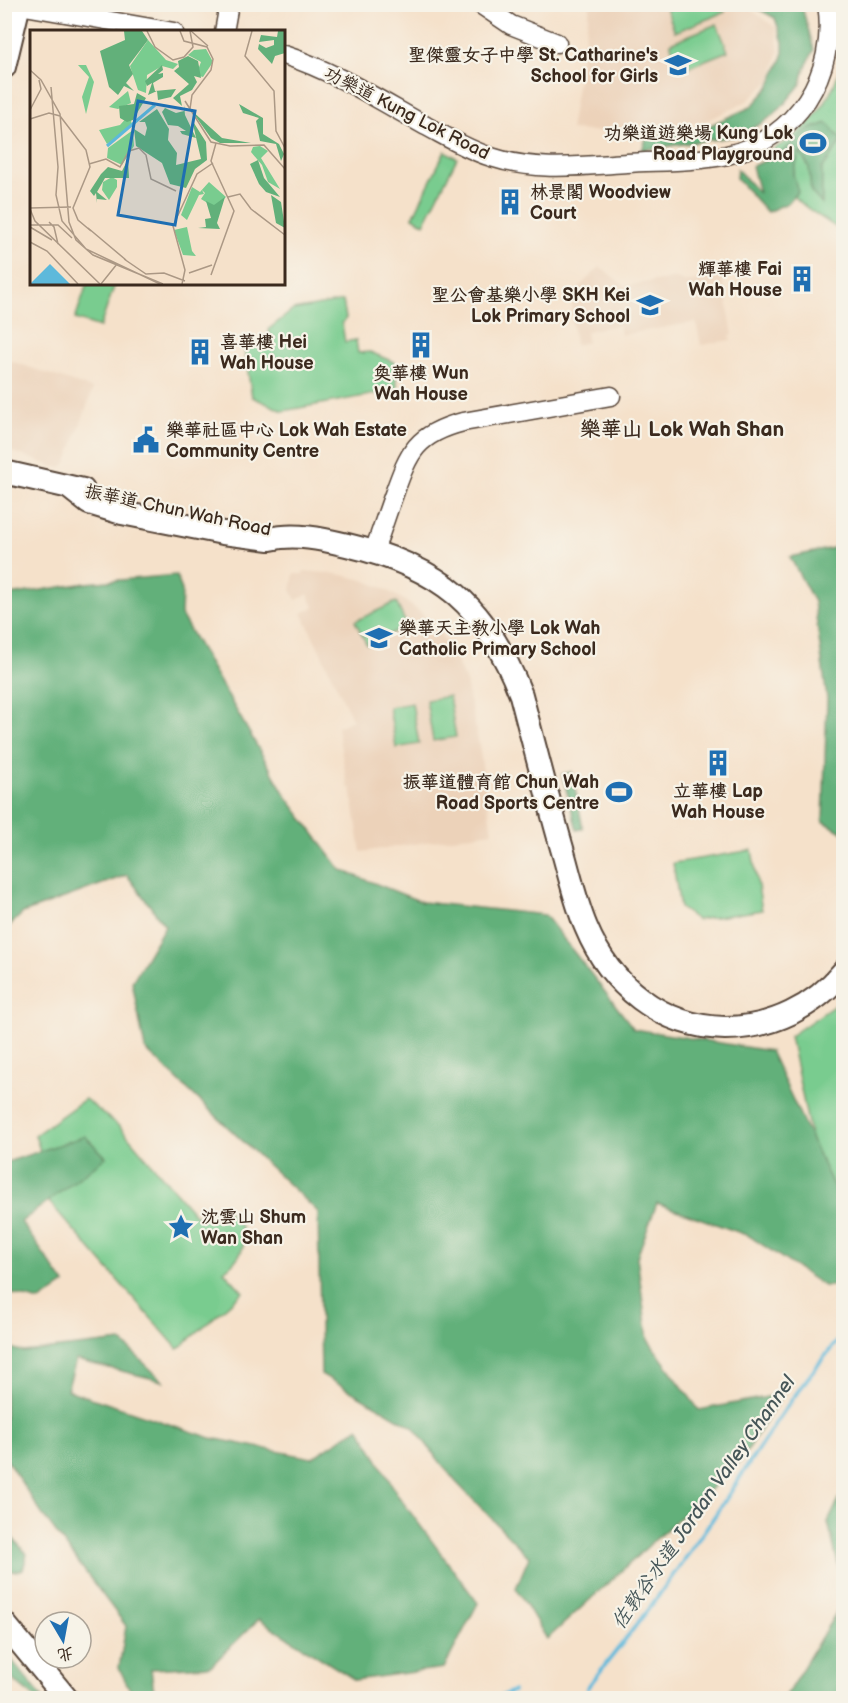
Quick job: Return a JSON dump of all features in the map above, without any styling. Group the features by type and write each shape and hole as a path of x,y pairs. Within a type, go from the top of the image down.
{"main road":[{"path":"4,67 19,5"},
{"name":"振華道 Chun Wah Road","path":"4,461 60,485 89,503 122,513 170,524 270,539 286,535 330,541 374,551 406,562 446,586 475,612 498,642 507,661 521,695 583,919 604,962 627,989 659,1012 677,1020 714,1028 733,1028 764,1023 792,1013 817,998 843,971"},
{"name":"振華道 Chun Wah Road","path":"4,472 60,485"},
{"path":"4,1623 66,1698"}],"street":[{"path":"224,30 229,4"},
{"path":"480,4 511,25 557,43"},
{"name":"功樂道 Kung Lok Road","path":"285,55 322,69 464,146 507,162 552,167 715,157 744,150 771,137 805,104 817,83 825,61 829,38 827,4"},
{"path":"19,5 163,30"},
{"path":"374,551 406,462 414,449 434,433 463,422 611,396"}],"shaded area":[{"name":"聖傑靈女子中學 St. Catharine's School for Girls","path":"590,5 745,5 776,28 779,50 771,80 747,101 704,122 654,131 570,130"},
{"name":"聖公會基樂小學 SKH Kei Lok Primary School","path":"600,267 625,286 674,278 684,282 722,276 733,335 730,335 731,340 701,345 696,322 621,335 619,325 586,331 587,342 575,345 571,312 574,298 582,284"},
{"path":"5,359 93,389 68,459 61,467 55,467 5,449"},
{"path":"304,571 337,574 381,587 420,612 437,629 450,648 466,682 479,745 492,832 361,852 351,788 348,788 337,727 353,720 302,613 314,607 308,594 296,600 291,590 294,574 303,574"}],"green space":[{"path":"665,5 722,5 725,12 675,32"},
{"path":"756,5 800,5 814,50 804,71 801,84 781,108 764,122 737,136 642,150 646,139 697,131 751,107 769,87 783,56 783,42 775,18 758,9"},
{"path":"717,24 728,51 681,70 670,43"},
{"name":"功樂道遊樂場 Kung Lok Road Playground","path":"843,52 843,232 807,208 781,186 766,153 794,136 815,116 834,86"},
{"path":"827,123 842,140 822,169 822,204 811,192 809,167 800,152 793,174 798,191 788,203 767,212 736,178 737,169 759,193 752,166 777,156 807,130"},
{"path":"445,151 457,158 424,224 413,217"},
{"path":"87,285 115,285 100,327 75,319"},
{"path":"343,301 346,318 342,324 345,342 356,340 358,353 370,352 394,362 398,390 283,411 252,397 244,347 271,343 269,329 293,310"},
{"path":"843,546 843,833 823,821 827,699 814,602 790,557"},
{"path":"176,575 182,590 181,615 286,796 341,870 422,902 545,915 634,1029 770,1051 839,1198 841,1285 824,1286 749,1236 657,1203 637,1257 648,1340 699,1410 783,1394 741,1461 547,1639 516,1588 529,1557 455,1481 413,1427 321,1374 318,1212 145,1049 132,982 165,926 127,875 23,913 5,930 5,592 10,595 86,583"},
{"path":"396,602 407,626 367,645 355,621"},
{"path":"449,696 456,737 433,741 426,700"},
{"path":"412,703 419,744 396,748 389,707"},
{"path":"572,772 583,829 577,830 562,774"},
{"path":"752,850 762,910 697,920 680,908 673,863"},
{"path":"843,997 843,1263 816,1232 818,1172 790,1036 838,1003"},
{"path":"85,1099 120,1127 196,1216 225,1211 233,1215 241,1227 244,1240 241,1252 224,1271 243,1292 178,1349 43,1195 45,1166 35,1135"},
{"path":"85,1136 106,1157 21,1222 65,1284 40,1301 5,1292 5,1162"},
{"path":"121,1341 163,1381 76,1360 67,1390 211,1438 312,1458 359,1427 399,1497 478,1603 444,1668 355,1680 259,1619 211,1666 151,1669 155,1698 134,1698 119,1668 126,1626 42,1514 5,1457 5,1346 24,1352"},
{"path":"843,1491 843,1586 828,1522"},
{"path":"5,1530 27,1554 23,1570 5,1572"},
{"path":"843,1601 843,1698 784,1698 787,1694"},
{"path":"5,1652 43,1698 35,1698 5,1674"}],"waterway":[{"name":"佐敦谷水道 Jordan Valley Channel","path":"587,1688 672,1577 794,1397 844,1334"},
{"name":"佐敦谷水道 Jordan Valley Channel","path":"498,1698 513,1691"}],"place":[{"name":"聖傑靈女子中學 St. Catharine's School for Girls","path":"678,65"},
{"name":"功樂道遊樂場 Kung Lok Road Playground","path":"813,143"},
{"name":"林景閣 Woodview Court","path":"510,202"},
{"name":"輝華樓 Fai Wah House","path":"802,279"},
{"name":"聖公會基樂小學 SKH Kei Lok Primary School","path":"650,305"},
{"name":"奐華樓 Wun Wah House","path":"421,345"},
{"name":"喜華樓 Hei Wah House","path":"200,352"},
{"name":"樂華社區中心 Lok Wah Estate Community Centre","path":"146,440"},
{"name":"樂華天主教小學 Lok Wah Catholic Primary School","path":"379,638"},
{"name":"立華樓 Lap Wah House","path":"718,763"},
{"name":"振華道體育館 Chun Wah Road Sports Centre","path":"619,792"},
{"name":"沈雲山 Shum Wan Shan","path":"181,1227"}],"district":[{"name":"樂華山 Lok Wah Shan","path":"682,429"}]}
